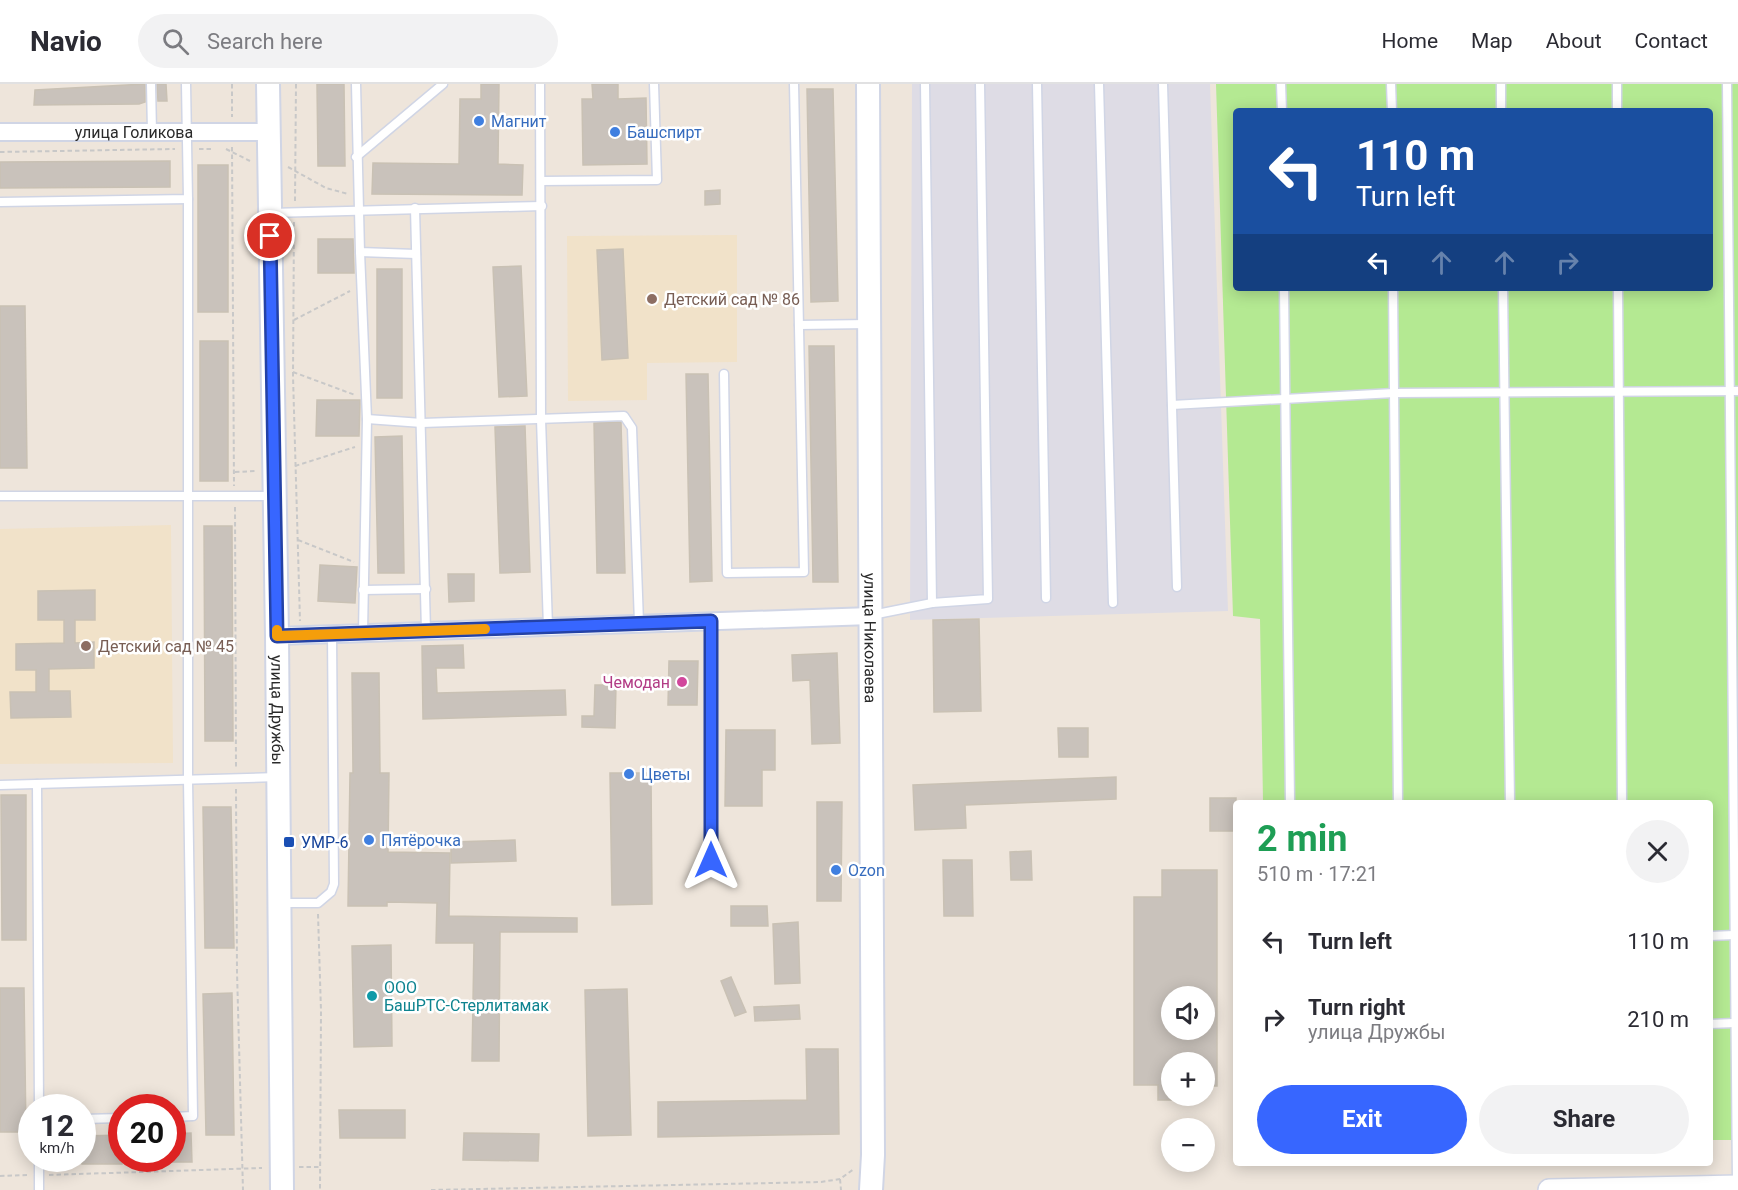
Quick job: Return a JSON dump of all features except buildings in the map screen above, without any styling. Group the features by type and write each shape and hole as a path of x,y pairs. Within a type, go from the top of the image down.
{"main road":[{"name":"улица Дружбы","path":"268,84 279,777 282,1190"},
{"name":"улица Николаева","path":"868,84 873,1155 871,1190"}],"street":[{"name":"улица Голикова","path":"0,132 268,132"},
{"path":"277,636 871,616"},
{"path":"1549,1190 1737,1186"}],"lane":[{"path":"151,84 152,132"},
{"path":"186,84 189,496 188,780 194,1116 186,1116"},
{"path":"356,84 357,197 367,419 363,633"},
{"path":"356,157 443,84"},
{"path":"540,84 541,419 548,627"},
{"path":"541,181 657,180 654,84"},
{"path":"724,374 727,573 804,572 794,84"},
{"path":"925,84 932,603"},
{"path":"871,616 932,603 988,600 980,84"},
{"path":"1037,84 1046,598"},
{"path":"1099,84 1113,603"},
{"path":"1163,84 1178,587"},
{"path":"1281,84 1282,108"},
{"path":"1391,84 1392,108"},
{"path":"1501,84 1501,108"},
{"path":"1617,84 1617,108"},
{"path":"1727,84 1734,391 1734,1023 1737,1186"},
{"path":"0,202 188,199"},
{"path":"270,213 542,206"},
{"path":"415,208 426,631"},
{"path":"360,252 416,254"},
{"path":"1284,291 1290,800"},
{"path":"1393,291 1398,800"},
{"path":"1503,291 1510,800"},
{"path":"1618,291 1622,800"},
{"path":"799,325 869,324"},
{"path":"1172,405 1394,393 1734,391"},
{"path":"367,419 422,423 624,416 631,423 639,623"},
{"path":"0,496 273,496"},
{"path":"363,590 426,589"},
{"path":"711,621 711,860"},
{"path":"280,903 318,903 331,892 334,884 332,634"},
{"path":"0,785 279,777"},
{"path":"37,784 39,1094"},
{"path":"1713,936 1734,935"},
{"path":"1713,1024 1734,1023"},
{"path":"38,1172 39,1190"}],"path":[{"path":"232,84 237,972 243,1190"},
{"path":"296,84 293,372 301,635"},
{"path":"0,152 232,150 259,163"},
{"path":"280,163 326,188 357,197"},
{"path":"294,320 361,285"},
{"path":"293,372 366,399"},
{"path":"296,466 367,443"},
{"path":"234,472 262,470"},
{"path":"298,540 364,566"},
{"path":"318,903 321,1011 320,1190"},
{"path":"430,1190 821,1182 840,1179 853,1170 857,1162"},
{"path":"0,1176 271,1167"},
{"path":"293,1167 321,1167"},
{"path":"840,1179 841,1190"}],"shaded area":[{"path":"912,84 1210,84 1228,611 910,620"},
{"name":"Детский сад № 86","path":"737,235 737,362 647,363 647,400 568,401 567,236"},
{"name":"Детский сад № 45","path":"171,525 173,763 0,764 0,529"}],"green space":[{"path":"1216,84 1738,84 1738,1140 1713,1140 1713,800 1263,800 1260,619 1233,616"}],"slow traffic":[{"path":"277,630 277,636 485,629"}],"place":[{"name":"Магнит","path":"479,121"},
{"name":"Башспирт","path":"615,132"},
{"name":"Детский сад № 86","path":"652,299"},
{"name":"Детский сад № 45","path":"86,646"},
{"name":"Чемодан","path":"682,682"},
{"name":"Цветы","path":"629,774"},
{"name":"Пятёрочка","path":"369,840"},
{"name":"УМР-6","path":"289,842"},
{"name":"Ozon","path":"836,870"},
{"name":"ООО БашРТС-Стерлитамак","path":"372,996"}],"route":[{"path":"270,236 277,636 711,621 711,860"}]}
